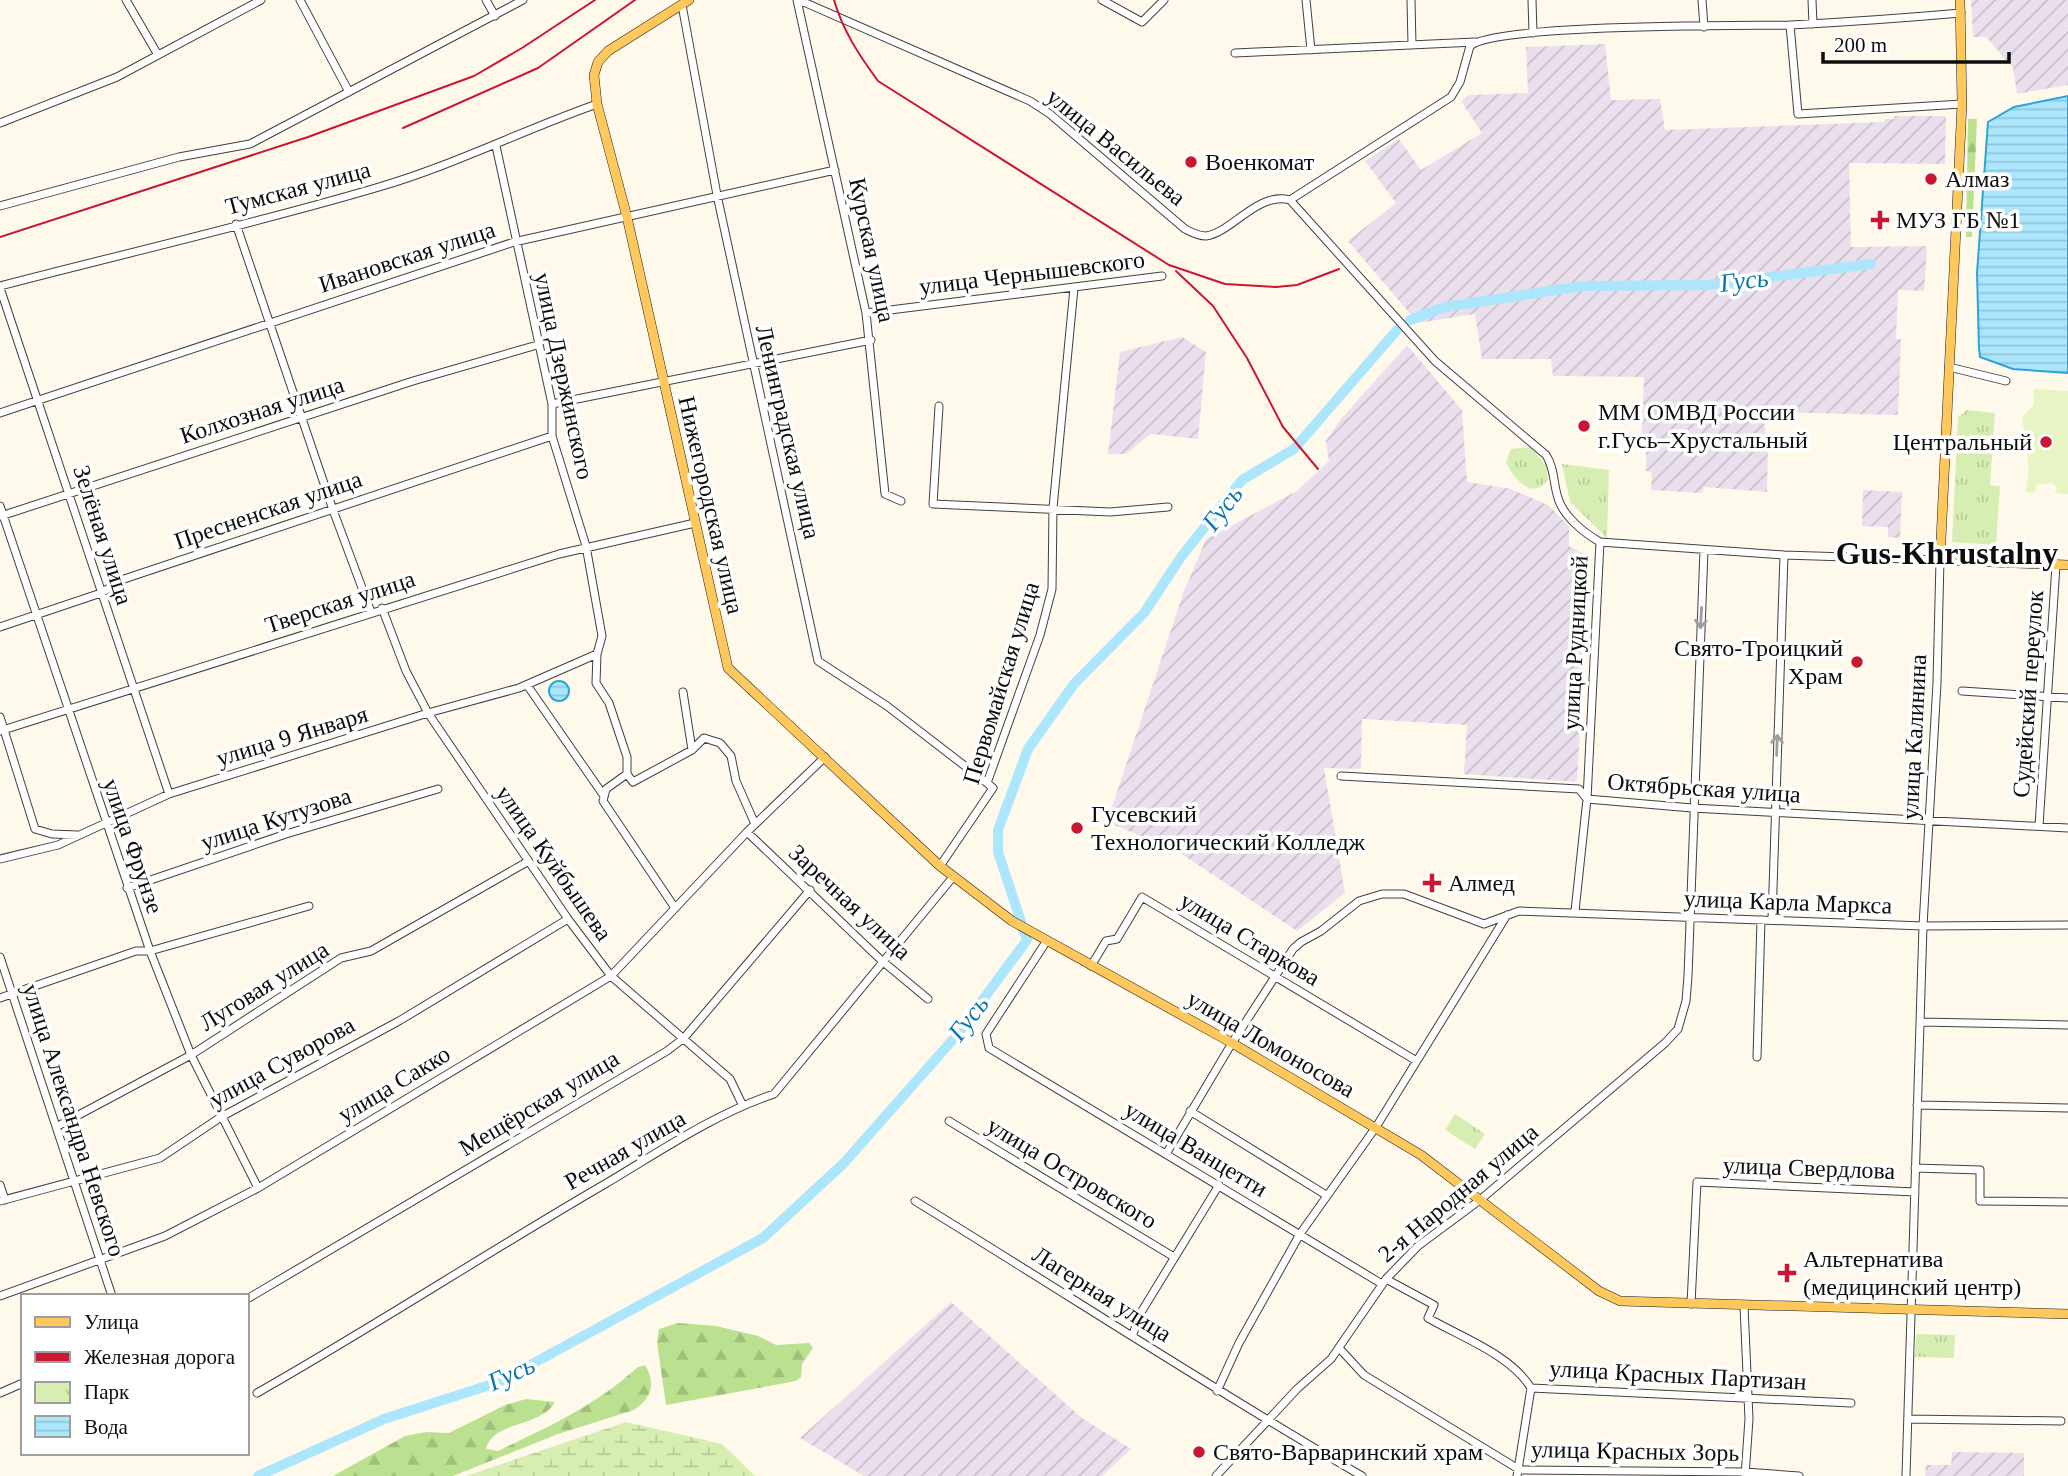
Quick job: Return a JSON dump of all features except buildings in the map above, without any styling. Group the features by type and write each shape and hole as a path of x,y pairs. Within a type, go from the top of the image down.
{"main road":[{"name":"улица Калинина","path":"1940,560 1962,104 1960,0"},
{"name":"Нижегородская улица","path":"686,3 603,57 594,75 597,104 627,217 728,668 940,866 1035,936"},
{"path":"1940,560 2068,565"},
{"name":"улица Ломоносова","path":"1035,936 1232,1043 1421,1155 1599,1291 1620,1301 2068,1314"}],"street":[{"path":"126,0 158,55"},
{"path":"0,123 117,77 261,0"},
{"path":"300,0 349,92"},
{"path":"486,0 495,16"},
{"path":"0,206 178,157 250,144 523,0"},
{"name":"Курская улица","path":"798,0 871,340 885,494 901,501"},
{"name":"улица Васильева","path":"798,0 1030,102 1049,114 1185,229 1196,234 1212,233 1268,201 1290,200"},
{"path":"1102,0 1142,22 1164,0"},
{"path":"1306,0 1311,50"},
{"path":"1411,0 1412,46"},
{"path":"1532,0 1533,33"},
{"path":"1702,0 1704,27"},
{"path":"1812,0 1813,24"},
{"name":"Ленинградская улица","path":"686,3 717,195 751,362 818,661 887,706 987,783"},
{"path":"1235,53 1475,42 1533,33 1813,24 1961,13"},
{"path":"1790,25 1798,114 1962,104"},
{"path":"1290,200 1451,97 1460,82 1470,46 1475,42"},
{"name":"Тумская улица","path":"0,287 381,187 496,146 524,129 597,104"},
{"name":"улица Дзержинского","path":"496,146 514,242 552,404 552,436 586,546 602,636 597,654 596,683 608,702 627,757 627,774"},
{"name":"Ивановская улица","path":"0,413 514,242 835,170"},
{"name":"улица Рудницкой","path":"1290,200 1435,362 1546,455 1555,474 1559,501 1580,527 1600,542 1587,799 1575,911"},
{"path":"236,224 333,510 372,612"},
{"name":"улица Чернышевского","path":"866,313 1162,276"},
{"name":"Зелёная улица","path":"0,287 132,690 169,794"},
{"name":"Первомайская улица","path":"940,866 993,788 987,783 1040,635 1052,589 1053,508 1074,288"},
{"path":"552,404 663,379 871,340"},
{"name":"Колхозная улица","path":"1,515 303,416 537,345"},
{"path":"1949,367 2006,381"},
{"path":"939,406 933,504 1110,512 1168,507"},
{"name":"Пресненская улица","path":"0,627 100,593 124,579 552,436"},
{"name":"улица Фрунзе","path":"0,506 150,951 191,1055 258,1188"},
{"name":"Тверская улица","path":"2,730 382,608 586,546 695,523"},
{"path":"1600,542 1784,555 1940,560"},
{"path":"1690,917 1692,808 1704,550"},
{"path":"1772,919 1784,555"},
{"name":"улица Калинина","path":"1906,1476 1923,926 1940,560"},
{"name":"Судейский переулок","path":"2039,827 2056,565"},
{"name":"улица Куйбышева","path":"382,608 406,671 428,713 568,919 611,976 730,1079 742,1104"},
{"name":"улица 9 Января","path":"0,859 58,845 169,794 527,685 597,654"},
{"path":"527,685 604,796"},
{"path":"1962,691 2068,698"},
{"path":"683,692 692,750"},
{"path":"0,717 36,829 52,834 78,835"},
{"path":"675,908 603,801 606,789 627,774 633,782 692,750 704,738 720,743 731,756 736,781 755,824"},
{"name":"улица Сакко","path":"0,1296 166,1236 258,1188 611,976 747,832 825,757"},
{"name":"Октябрьская улица","path":"1341,776 1579,789 1587,799 1692,808 2068,828"},
{"name":"улица Кутузова","path":"127,888 286,834 438,789"},
{"name":"Заречная улица","path":"747,832 881,960 928,999"},
{"name":"Луговая улица","path":"58,1126 191,1055 341,958 371,951 527,862"},
{"name":"Речная улица","path":"257,1393 345,1343 531,1227 742,1104 774,1094 881,960 953,877"},
{"name":"Мещёрская улица","path":"248,1298 667,1051 684,1038 810,890"},
{"name":"улица Карла Маркса","path":"1166,1154 1232,1043 1301,942 1321,931 1359,901 1374,895 1404,894 1483,924 1519,911 1575,911 1923,926 2068,925"},
{"name":"улица Старкова","path":"1091,966 1106,941 1117,939 1142,897 1415,1060"},
{"name":"Луговая улица","path":"0,998 136,951 150,951 309,906"},
{"path":"1217,1391 1239,1343 1300,1234 1376,1127 1507,914"},
{"name":"2-я Народная улица","path":"1216,1476 1340,1349 1384,1281 1418,1246 1480,1199 1665,1043 1678,1029 1685,1001 1690,917"},
{"name":"улица Суворова","path":"2,1200 160,1158 220,1117 399,1021 568,919"},
{"path":"1757,1057 1761,920"},
{"name":"улица Ванцетти","path":"1046,942 986,1034 989,1048 1300,1234 1384,1281"},
{"name":"улица Александра Невского","path":"0,957 111,1294"},
{"path":"1920,1022 2068,1025"},
{"path":"1917,1105 2068,1108"},
{"path":"1191,1111 1326,1195"},
{"name":"улица Островского","path":"949,1121 1174,1257"},
{"name":"улица Свердлова","path":"1915,1168 1980,1170 1980,1201 2068,1202"},
{"name":"улица Свердлова","path":"1691,1304 1697,1182 1914,1192"},
{"path":"0,1185 2,1200"},
{"path":"1133,1334 1140,1314 1219,1185"},
{"name":"Лагерная улица","path":"915,1201 1133,1334 1217,1391 1362,1476"},
{"name":"улица Красных Партизан","path":"1384,1281 1434,1305 1428,1318 1501,1359 1523,1375 1531,1388 1851,1403"},
{"path":"1744,1306 1749,1419 1745,1474"},
{"name":"улица Красных Зорь","path":"1340,1349 1364,1375 1519,1473 1799,1476"},
{"path":"1,1390 21,1384"},
{"path":"1519,1473 1531,1388"},
{"path":"1908,1419 2061,1421"}],"shaded area":[{"path":"1971,0 2068,0 2068,85 2017,94 2013,68 1986,37 1973,37"},
{"path":"1605,44 1611,100 1660,99 1665,130 1884,122 1885,119 1894,119 1895,116 1946,116 1945,164 1849,163 1851,247 1927,246 1924,291 1898,290 1896,339 1901,339 1898,415 1762,412 1768,444 1767,492 1704,487 1702,493 1651,490 1652,472 1646,471 1646,450 1641,449 1644,377 1553,376 1551,359 1482,359 1475,314 1418,323 1348,241 1396,203 1365,161 1399,139 1421,170 1482,133 1461,101 1469,95 1528,93 1526,47"},
{"path":"1182,337 1206,352 1198,439 1151,434 1126,454 1108,454 1120,352"},
{"path":"1407,345 1462,410 1467,482 1511,489 1548,505 1569,526 1569,546 1590,558 1577,782 1464,774 1467,725 1362,719 1361,769 1324,768 1345,893 1297,931 1177,851 1107,822 1183,594 1206,539 1297,491 1329,461 1326,441 1340,420"},
{"path":"1863,490 1902,492 1900,538 1888,537 1888,527 1862,526"},
{"path":"951,1302 1082,1418 1131,1449 1102,1476 864,1476 800,1438"},
{"path":"1952,1452 2024,1453 2024,1476 1925,1476 1926,1465 1951,1465"}],"green space":[{"path":"1968,119 1977,119 1972,237 1966,237"},
{"name":"Центральный","path":"2034,389 2068,391 2068,494 2054,493 2058,488 2052,483 2036,485 2035,493 2026,492 2029,470 2022,417 2034,404"},
{"path":"1967,410 1995,413 1990,485 2000,486 1996,545 1952,542 1958,417"},
{"path":"1531,447 1547,467 1548,479 1536,488 1530,488 1518,480 1506,462 1511,449"},
{"path":"1562,464 1609,470 1607,538 1570,502"},
{"path":"1455,1114 1485,1134 1475,1149 1445,1130"},
{"path":"678,1323 716,1326 758,1336 776,1345 809,1343 813,1348 802,1364 801,1377 796,1381 666,1405 657,1342 659,1329"},
{"path":"1916,1334 1955,1335 1954,1358 1915,1357"},
{"path":"645,1365 650,1378 650,1390 645,1400 634,1410 558,1434 453,1476 333,1476 405,1436 426,1432 449,1433 505,1405 526,1399 555,1402 540,1416 497,1433 486,1449 498,1451 571,1414 605,1393 638,1367"},
{"path":"626,1422 722,1444 755,1476 466,1476"}],"water":[{"path":"2068,96 2068,373 2013,369 1980,357 1979,348 1977,273 1988,122 2014,107"},
{"path":"559,681 566,684 569,691 566,698 559,701 552,698 549,691 552,684"}],"waterway":[{"name":"Гусь","path":"1410,320 1445,307 1582,286 1708,285 1871,264"},
{"name":"Гусь","path":"258,1476 384,1419 499,1382 763,1238 844,1163 956,1036 1027,940 998,852 998,830 1028,749 1074,684 1144,613 1181,557 1242,480 1294,449 1397,330"}],"railway":[{"path":"0,237 308,137 474,76 595,0"},
{"path":"403,128 538,68 635,0"},
{"path":"834,0 852,42 878,81 1169,265 1225,284 1276,287 1297,285 1339,269"},
{"path":"1176,271 1213,306 1247,358 1283,427 1318,469"}],"place":[{"name":"Военкомат","path":"1191,162"},
{"name":"Алмаз","path":"1931,179"},
{"name":"МУЗ ГБ №1","path":"1880,220"},
{"name":"ММ ОМВД России г.Гусь–Хрустальный","path":"1584,426"},
{"name":"Центральный","path":"2046,442"},
{"name":"Свято-Троицкий Храм","path":"1857,662"},
{"name":"Гусевский Технологический Колледж","path":"1077,828"},
{"name":"Алмед","path":"1432,883"},
{"name":"Альтернатива (медицинский центр)","path":"1787,1273"},
{"name":"Свято-Варваринский храм","path":"1199,1452"}],"district":[{"name":"Gus-Khrustalny","path":"1947,553"}]}
